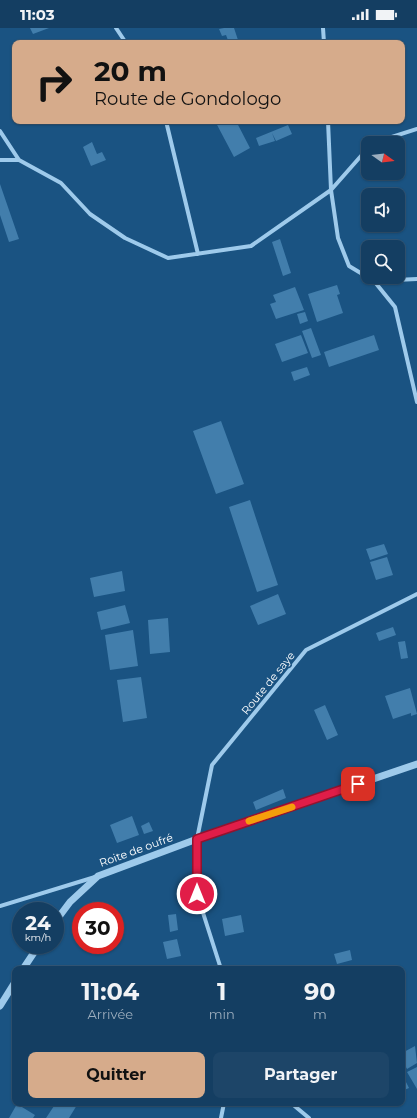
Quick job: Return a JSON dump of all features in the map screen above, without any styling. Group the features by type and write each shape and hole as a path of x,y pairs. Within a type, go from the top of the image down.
{"street":[{"path":"116,28 124,40"},
{"path":"323,28 324,40"},
{"path":"167,124 198,254"},
{"path":"328,124 331,190 338,238 349,266 361,274"},
{"path":"397,136 417,130"},
{"path":"0,131 19,160 61,183 90,214 125,238 168,258 251,246 331,190 361,156"},
{"path":"0,160 19,160"},
{"path":"405,280 417,279"},
{"path":"376,284 394,307 417,402"},
{"name":"Route de saye","path":"221,966 197,894 197,839 212,765 306,650 417,594"},
{"name":"Roite de oufré","path":"64,910 70,902 98,876 197,839 417,764"},
{"path":"0,906 98,876"},
{"path":"25,966 33,954"},
{"path":"0,1006 12,987"},
{"path":"221,1118 223,1106"},
{"path":"295,1106 309,1118"}],"building":[{"path":"30,28 49,28 33,34"},
{"path":"234,28 238,40 228,40 226,35 222,36 219,29"},
{"path":"217,124 238,124 250,148 234,157"},
{"path":"288,125 292,134 276,141 272,133 275,141 259,146 256,138"},
{"path":"92,142 97,154 102,152 106,160 91,166 83,147"},
{"path":"0,184 19,239 9,242 0,215"},
{"path":"280,239 291,273 283,276 272,242"},
{"path":"337,285 340,294 337,295 343,313 317,322 308,294"},
{"path":"295,287 304,310 276,319 270,304 276,302 273,295"},
{"path":"305,312 308,321 300,324 297,314"},
{"path":"311,328 321,355 312,358 302,331"},
{"path":"301,335 308,353 282,362 275,344"},
{"path":"374,335 379,350 329,367 324,352"},
{"path":"307,367 310,375 294,381 291,372"},
{"path":"221,421 244,484 216,494 193,431"},
{"path":"250,500 278,585 257,592 229,507"},
{"path":"384,544 388,554 370,560 366,549"},
{"path":"387,557 393,575 376,580 370,562"},
{"path":"122,571 125,591 94,597 90,578"},
{"path":"278,594 286,614 258,625 250,606"},
{"path":"125,605 130,623 101,630 97,612"},
{"path":"168,618 170,652 150,654 148,620"},
{"path":"393,627 396,635 379,641 376,633"},
{"path":"133,630 138,666 110,670 105,635"},
{"path":"405,641 408,658 401,659 398,642"},
{"path":"141,677 147,718 123,722 117,680"},
{"path":"410,688 417,714 411,716 411,713 393,719 385,696"},
{"path":"325,705 338,735 327,740 314,710"},
{"path":"283,789 286,798 256,810 253,802"},
{"path":"132,816 139,835 117,843 110,825"},
{"path":"149,822 153,831 144,834 141,826"},
{"path":"176,914 178,930 170,932 168,915"},
{"path":"241,915 244,932 225,936 222,919"},
{"path":"177,939 181,956 167,959 163,942"},
{"path":"350,950 352,960 337,964 334,954"},
{"path":"415,1046 417,1063 407,1069 405,1065 405,1051"},
{"path":"417,1067 417,1089 407,1072"},
{"path":"405,1080 409,1088 405,1090"},
{"path":"16,1106 20,1106 35,1115 33,1118 9,1118"},
{"path":"54,1106 76,1106 69,1118 46,1118"}],"slow traffic":[{"path":"249,821 292,807"}],"route":[{"path":"197,894 197,839 358,784"}]}
